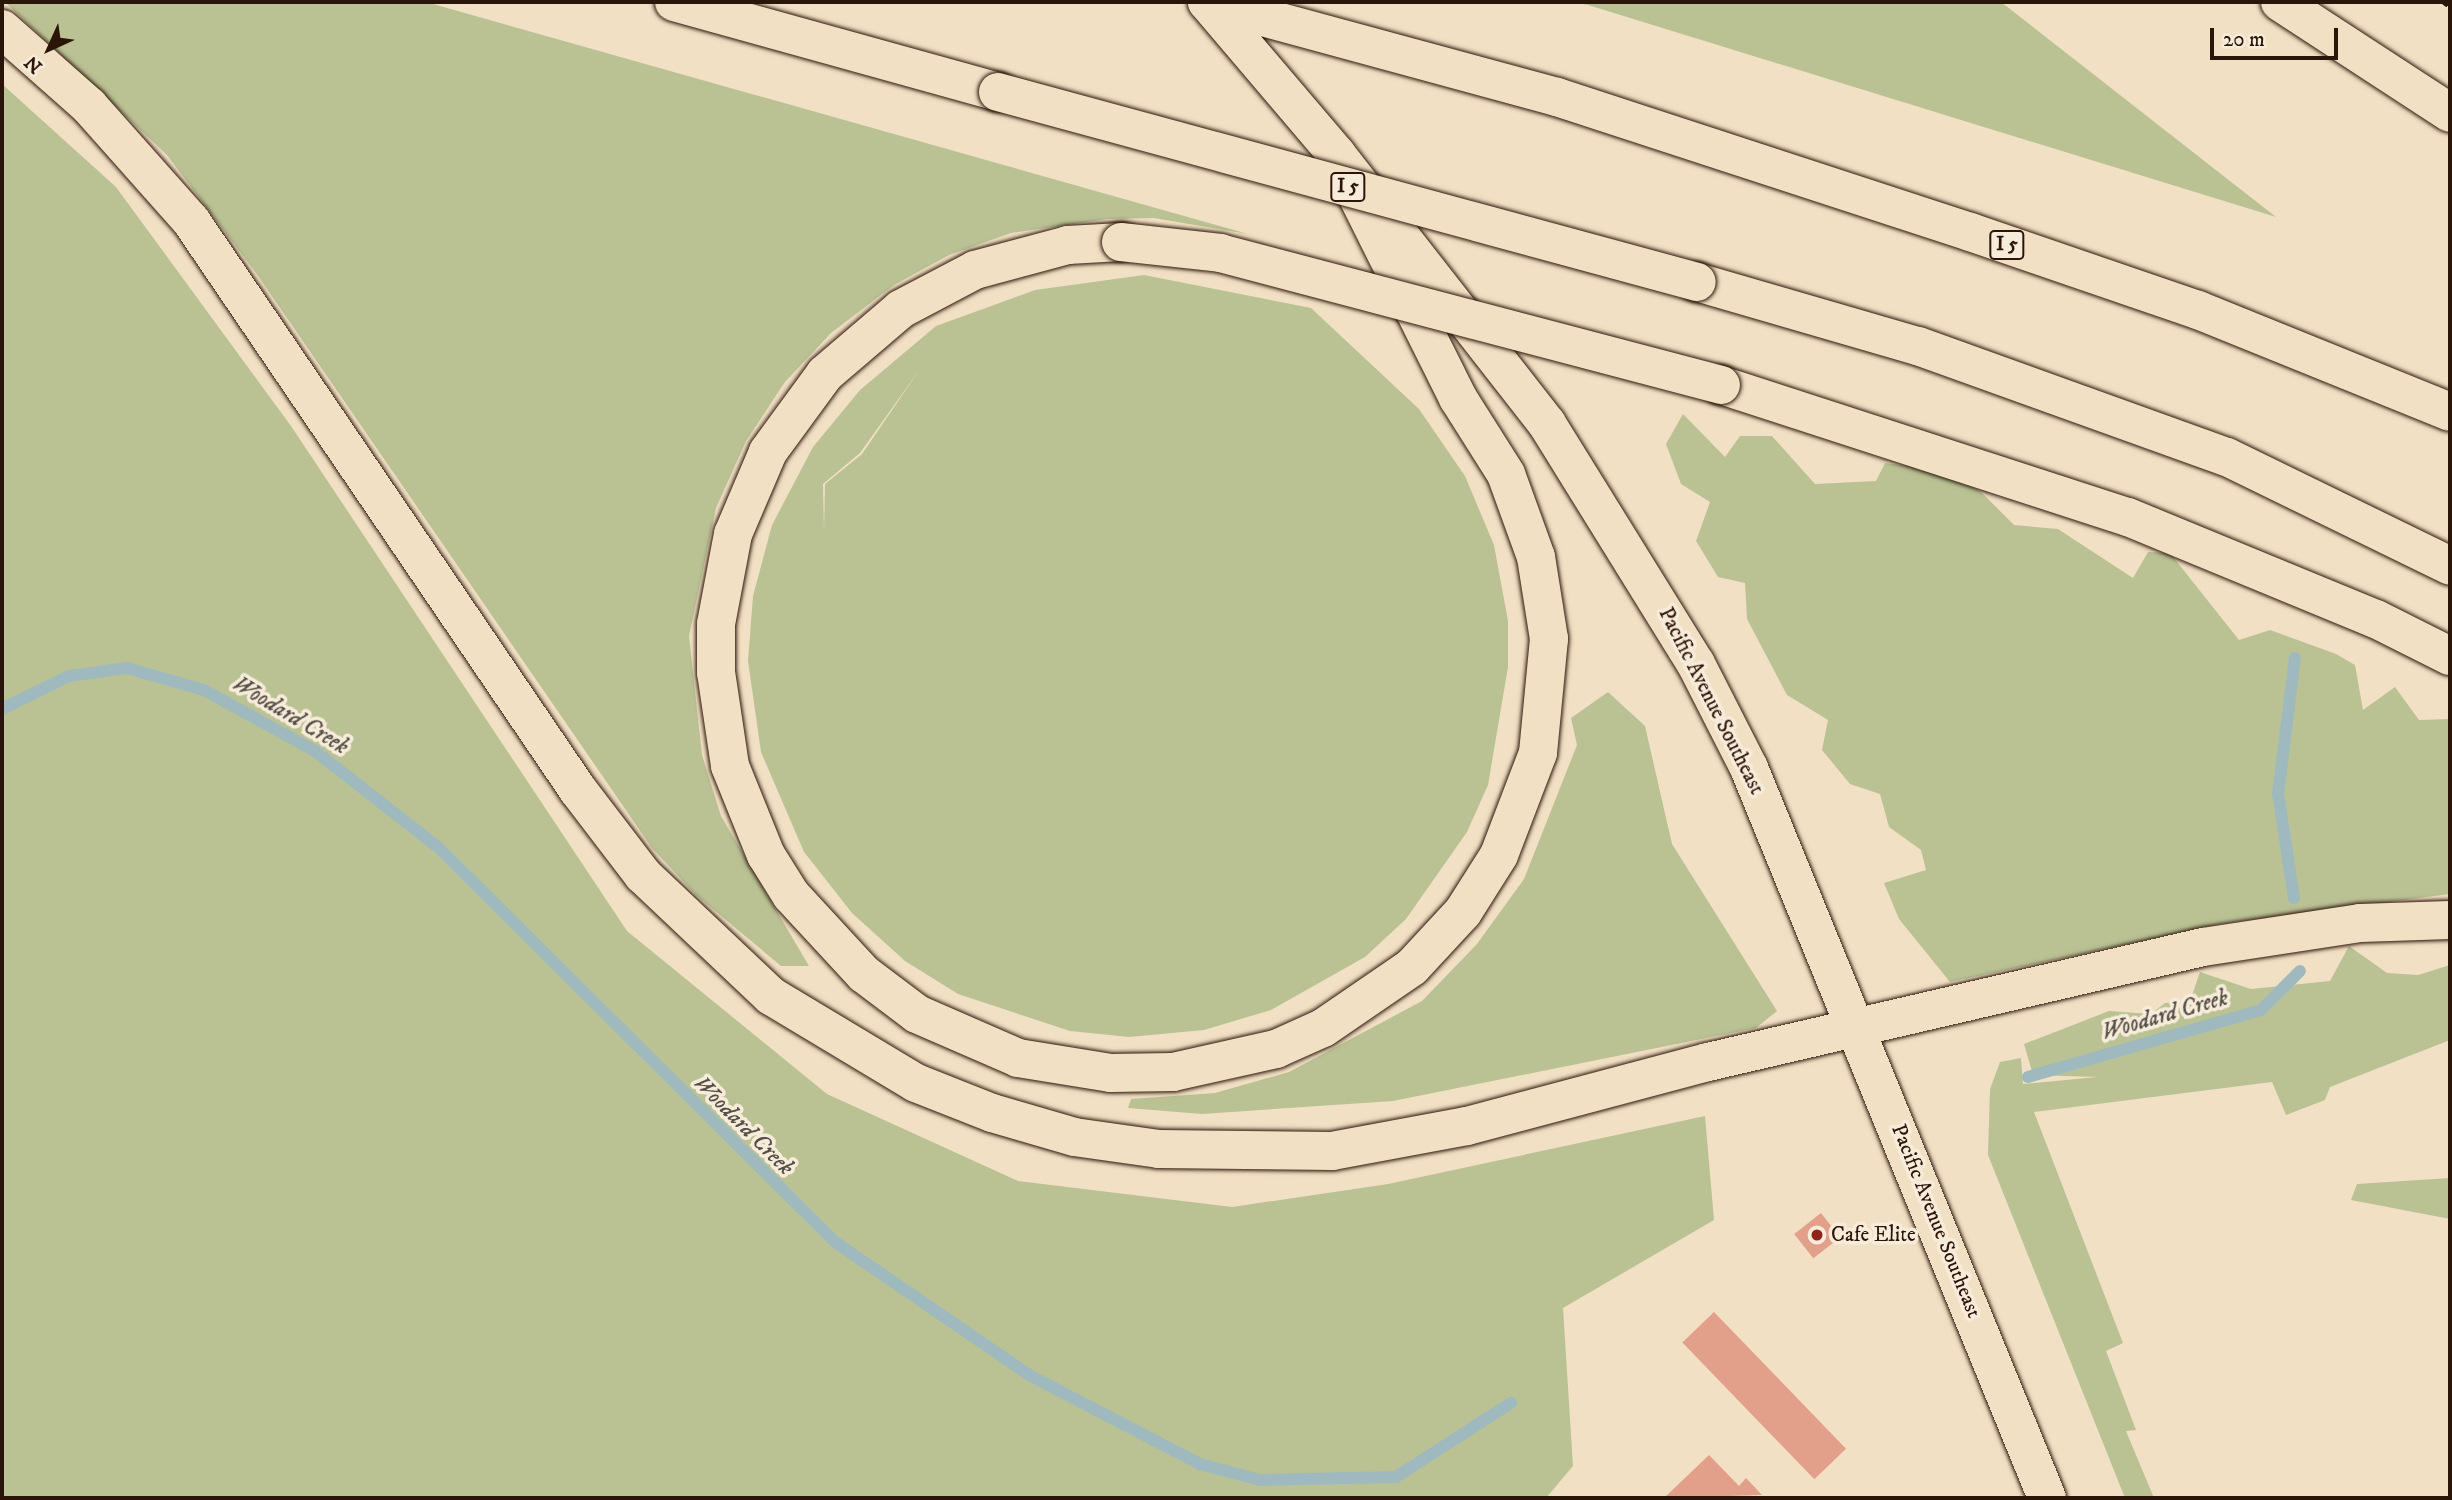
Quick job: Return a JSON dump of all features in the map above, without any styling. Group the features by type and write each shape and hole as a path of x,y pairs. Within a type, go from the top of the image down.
{"main road":[{"name":"I 5","path":"674,2 1697,282 1918,346 2227,457 2450,566"},
{"name":"I 5","path":"1207,2 1557,97 2198,310 2450,412"},
{"name":"Pacific Avenue Southeast","path":"1207,2 1337,155 1547,424 1647,579 1749,768 2048,1498"},
{"path":"2280,2 2450,113"},
{"path":"2,29 89,106 198,231 578,790 643,875 771,996 916,1083 1074,1137 1242,1155 1332,1151 1467,1126 1856,1027 2244,940 2360,923 2450,920"},
{"path":"1337,155 1458,398 1506,474 1536,557 1549,639 1538,753 1499,855 1462,912 1412,967 1335,1021 1276,1049 1173,1072 1111,1073 1018,1058 917,1014 864,974 790,895 766,855 730,766 716,673 716,624 733,534 768,452 825,374 901,309 975,270 1068,245 1121,242 1220,253 1721,385 2128,517 2376,619 2450,656"}],"path":[{"path":"2444,2 2450,6"}],"green space":[{"path":"5,2 426,2 1248,234 1154,218 1108,219 1011,233 949,255 894,285 831,333 785,382 746,441 716,508 689,636 702,755 721,816 809,966 781,966 696,895 652,848 256,273 167,155"},
{"path":"1572,2 2001,2 2276,217 1588,5"},
{"path":"2,84 116,187 291,426 627,931 827,1094 1018,1181 1232,1207 1388,1184 1705,1116 1714,1220 1563,1308 1573,1466 1546,1498 2,1498"},
{"path":"1144,275 1311,308 1419,409 1465,476 1494,545 1508,621 1508,667 1488,785 1467,832 1406,919 1365,957 1271,1010 1204,1030 1129,1037 1070,1031 958,994 905,961 852,913 804,852 761,752 748,661 753,596 772,525 813,447 860,390 936,326 1035,290","holes":["920,369 862,454 825,484 824,532 823,484 860,453"]},
{"path":"1683,414 1725,457 1740,436 1772,436 1815,484 1876,481 1885,463 1940,470 1981,492 2014,525 2058,529 2133,578 2148,552 2170,553 2239,640 2270,630 2336,654 2355,665 2363,710 2395,687 2419,720 2450,719 2450,894 2225,923 1950,982 1899,919 1884,883 1926,870 1921,850 1889,827 1880,794 1850,784 1822,750 1828,720 1787,695 1747,619 1745,583 1718,577 1696,541 1710,502 1681,484 1666,444"},
{"path":"1608,692 1645,726 1672,844 1777,1011 1756,1028 1393,1101 1202,1114 1128,1108 1131,1099 1215,1093 1289,1072 1422,1001 1477,944 1524,879 1577,745 1571,718"},
{"path":"2349,946 2387,973 2418,975 2450,965 2450,1040 2330,1087 2325,1100 2286,1115 2272,1082 2034,1112 2123,1343 2106,1351 2136,1430 2126,1431 2154,1498 2125,1498 1988,1155 1990,1089 2000,1062 2021,1058 2023,1084 2097,1077 2033,1075 2024,1044 2109,1011 2151,1014 2165,1003 2190,1001 2200,972 2251,989 2330,981"},
{"path":"2450,1178 2450,1219 2351,1200 2357,1184"}],"building":[{"name":"Cafe Elite","path":"1821,1213 1840,1237 1813,1258 1794,1234"},
{"path":"1714,1312 1846,1449 1814,1479 1682,1343"},
{"path":"1709,1455 1739,1486 1746,1478 1762,1495 1664,1498"}],"waterway":[{"name":"Woodard Creek","path":"2294,898 2278,794 2295,658"},
{"name":"Woodard Creek","path":"2,709 69,676 127,668 204,690 315,751 439,848 835,1242 1029,1375 1200,1464 1260,1480 1396,1477 1511,1403"},
{"name":"Woodard Creek","path":"2028,1077 2261,1010 2300,971"}],"place":[{"name":"Cafe Elite","path":"1817,1235"}]}
